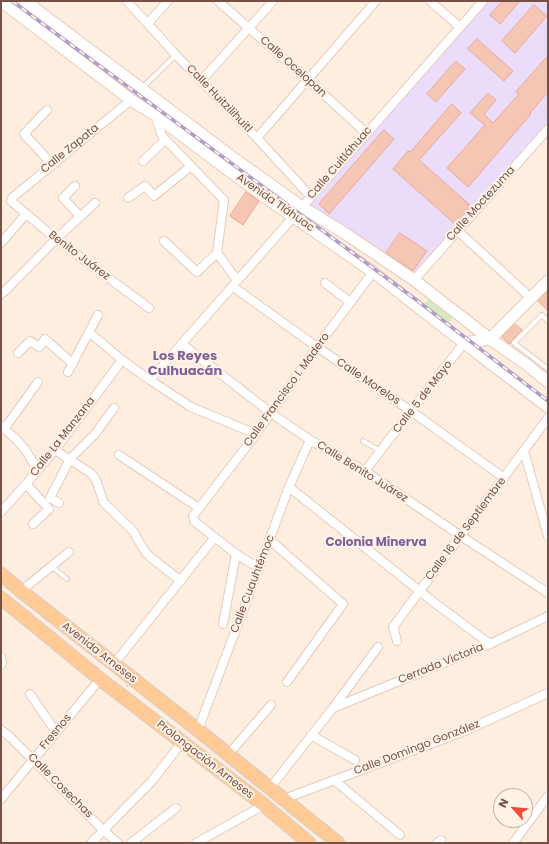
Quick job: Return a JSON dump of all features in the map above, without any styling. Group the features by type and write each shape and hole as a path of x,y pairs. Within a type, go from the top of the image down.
{"main road":[{"name":"Avenida Tláhuac","path":"1,1 131,100 155,115 272,202 373,272 548,407"},
{"name":"Avenida Tláhuac","path":"25,1 232,157 302,207 346,234 414,280 548,382"},
{"path":"224,167 232,157"},
{"path":"464,343 490,339 548,281"},
{"path":"493,365 504,349"},
{"name":"Avenida Arneses","path":"1,574 198,730"},
{"name":"Avenida Arneses","path":"1,598 98,681"},
{"name":"Prolongación Arneses","path":"98,681 182,742 264,805 308,843"},
{"name":"Prolongación Arneses","path":"198,730 338,843"}],"street":[{"name":"Calle Huitzilihuitl","path":"127,1 176,55 311,196"},
{"path":"148,23 168,1"},
{"name":"Calle Ocelopan","path":"218,1 366,133"},
{"path":"201,81 273,1"},
{"path":"257,138 376,1"},
{"path":"430,1 460,27"},
{"name":"Calle Cuitláhuac","path":"150,380 482,1"},
{"name":"Calle Zapata","path":"11,201 12,198 52,164 131,100"},
{"path":"47,110 24,134 52,164"},
{"path":"155,115 162,136 165,140 224,200 217,253 197,272 164,240"},
{"name":"Calle Moctezuma","path":"414,280 548,129"},
{"path":"143,161 165,140"},
{"path":"128,198 145,186 154,196 191,166"},
{"path":"75,186 63,198 80,216"},
{"name":"Benito Juárez","path":"11,201 56,239 149,308"},
{"path":"1,294 56,239 95,203"},
{"path":"1,243 26,214"},
{"path":"458,231 531,298"},
{"name":"Calle Morelos","path":"217,253 235,283 317,347 411,411 504,478"},
{"name":"Calle Francisco I. Madero","path":"199,508 256,434 317,347 373,272"},
{"path":"325,283 350,302"},
{"path":"68,372 98,315"},
{"path":"89,332 122,360 191,407 256,434"},
{"path":"18,353 30,341 39,347 45,339 73,364"},
{"name":"Calle 5 de Mayo","path":"365,471 464,343"},
{"name":"Calle Benito Juárez","path":"182,344 271,413 310,440 365,471 548,593"},
{"name":"Calle La Manzana","path":"1,512 55,450 122,360"},
{"path":"38,382 2,427 24,448 38,470"},
{"path":"59,503 50,498 70,459 95,434 114,408"},
{"name":"Calle 16 de Septiembre","path":"396,642 393,627 548,418"},
{"name":"Calle Cuauhtémoc","path":"198,730 289,487 310,440"},
{"path":"55,450 92,474 96,480 104,503 133,531 150,557 181,581"},
{"path":"524,451 548,536"},
{"path":"119,455 199,508 194,514 194,521 236,554 259,568"},
{"path":"26,484 49,509 33,524"},
{"path":"289,487 419,591 490,644"},
{"path":"114,664 215,537"},
{"path":"270,540 343,604 287,682"},
{"path":"21,591 69,552"},
{"path":"223,624 236,554"},
{"name":"Cerrada Victoria","path":"333,708 490,644 548,616"},
{"path":"270,788 333,708 378,647"},
{"path":"1,657 1,665"},
{"name":"Fresnos","path":"3,794 98,681"},
{"name":"Calle Domingo González","path":"284,799 465,731 548,693"},
{"path":"30,694 56,732"},
{"path":"228,755 271,705"},
{"name":"Calle Cosechas","path":"1,730 10,737 104,831 118,843"},
{"path":"311,735 356,760"},
{"path":"91,843 152,781 182,742"},
{"path":"334,780 400,835"},
{"path":"513,843 548,796"},
{"path":"196,843 264,805"},
{"path":"131,843 176,808"}],"lane":[{"path":"141,89 176,55"},
{"path":"546,368 514,342 542,314 548,321"},
{"path":"526,364 546,368"},
{"path":"363,441 380,451"},
{"path":"51,566 67,579"}],"path":[{"path":"117,699 138,673"}],"shaded area":[{"path":"483,1 548,1 548,129 414,280 302,207"}],"green space":[{"path":"428,299 453,317 447,325 423,305"}],"building":[{"path":"503,1 520,1 500,24 490,15"},
{"path":"534,5 547,16 515,53 502,41"},
{"path":"477,39 513,71 504,81 468,49"},
{"path":"548,56 548,92 468,187 447,168 485,125 470,113 488,93 496,100 484,114 493,123 519,94 516,92"},
{"path":"456,61 465,69 436,102 427,94"},
{"path":"452,104 461,113 419,160 471,206 455,224 393,169"},
{"path":"384,130 394,139 329,214 319,204"},
{"path":"246,192 259,201 243,225 230,216"},
{"path":"400,233 427,251 413,271 386,253"},
{"path":"548,291 548,311 538,301"},
{"path":"515,324 522,330 509,344 502,337"}],"railway":[{"path":"12,1 415,299 548,401"}],"district":[{"name":"Los Reyes Culhuacán","path":"185,364"},
{"name":"Colonia Minerva","path":"376,543"}]}
